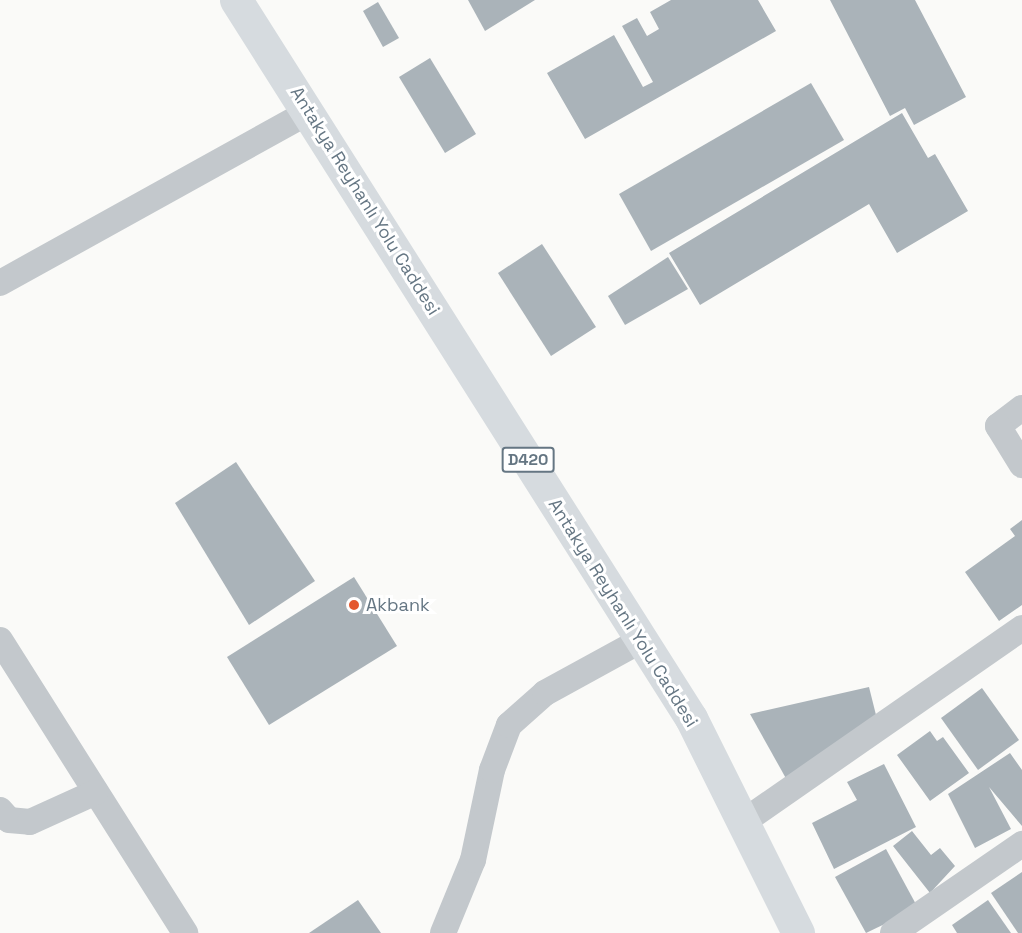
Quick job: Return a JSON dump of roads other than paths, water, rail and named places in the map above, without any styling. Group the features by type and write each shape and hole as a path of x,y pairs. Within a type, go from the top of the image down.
{"main road":[{"name":"Antakya Reyhanlı Yolu Caddesi","path":"236,0 691,718 798,933"}],"street":[{"path":"0,283 309,112"},
{"path":"1022,408 998,426 1022,465"},
{"path":"742,822 1022,628"},
{"path":"0,640 185,933"},
{"path":"443,933 473,860 492,770 509,725 545,693 642,640"},
{"path":"0,810 9,820 30,822 96,792"},
{"path":"893,933 1022,844"}],"place":[{"name":"Akbank","path":"354,605"}]}
